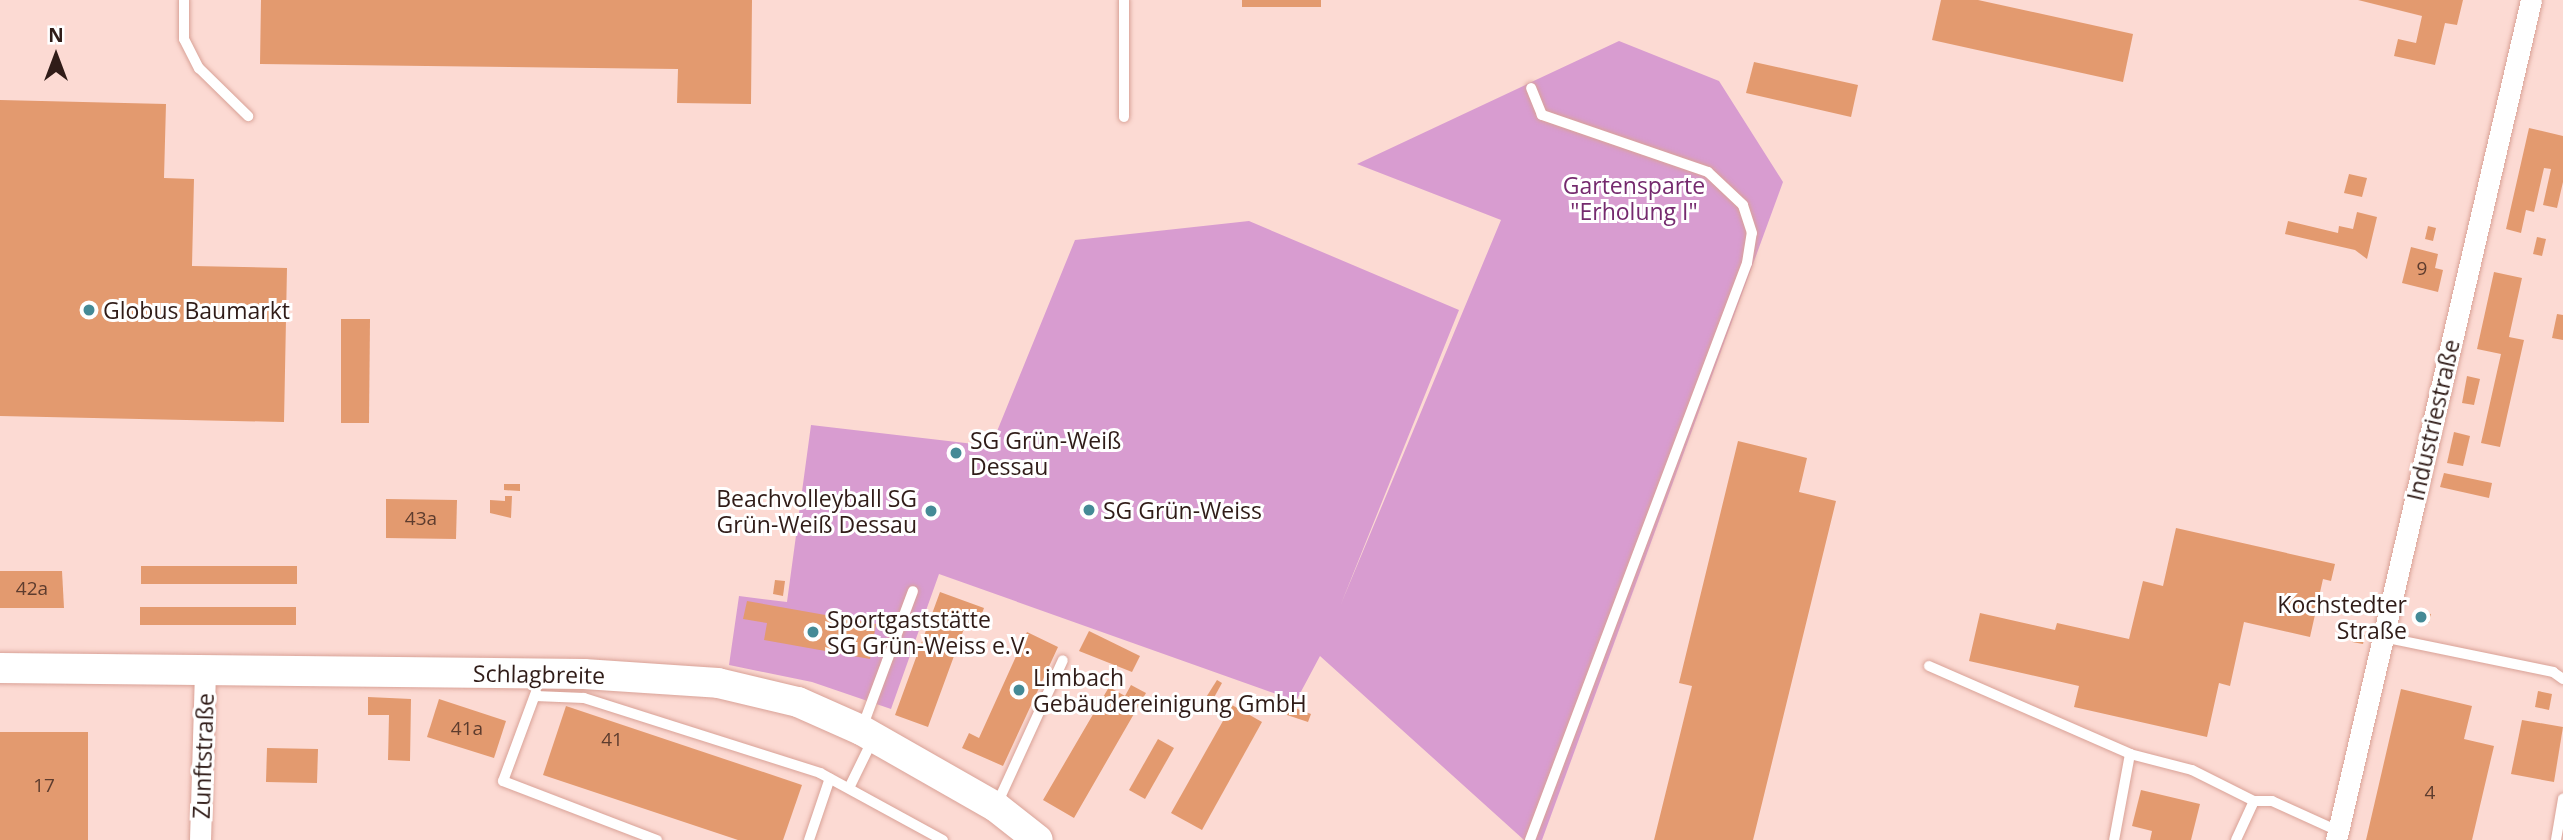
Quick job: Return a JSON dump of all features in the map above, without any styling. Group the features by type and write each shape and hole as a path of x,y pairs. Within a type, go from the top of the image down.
{"street":[{"name":"Industriestraße","path":"2337,835 2531,0"},
{"name":"Schlagbreite","path":"0,668 205,671 536,685 647,676 749,688 798,702 867,734 996,807 1038,840"},
{"name":"Zunftstraße","path":"200,840 205,671"}],"lane":[{"path":"184,0 184,39 199,68 248,116"},
{"path":"1124,0 1124,117"},
{"path":"1530,840 1747,263 1752,233 1743,205 1708,172 1542,115 1531,88"},
{"path":"850,786 913,591"},
{"path":"2383,637 2553,671 2563,679"},
{"path":"996,807 1063,660"},
{"path":"1929,666 2130,754 2192,770 2254,801 2272,801 2337,835"},
{"path":"657,840 503,781 536,685 830,778 850,786 943,840"},
{"path":"2114,840 2130,754"},
{"path":"809,840 830,778"},
{"path":"2556,840 2563,799"},
{"path":"2236,840 2254,801"}],"green space":[{"name":"Gartensparte \"Erholung I\"","path":"1619,41 1719,81 1783,182 1542,840 1524,840 1320,656 1296,701 939,574 891,709 812,682 729,665 739,596 787,602 811,425 991,446 1075,240 1249,221 1459,310 1341,604 1501,220 1357,164"}],"building":[{"path":"261,0 752,0 751,104 677,103 678,69 260,64"},
{"path":"1242,0 1321,0 1321,7 1242,7"},
{"path":"1941,0 1978,0 2133,34 2123,82 1932,40"},
{"path":"2358,0 2463,0 2457,25 2445,23 2435,65 2394,56 2398,39 2416,43 2422,16"},
{"path":"1754,62 1858,85 1851,117 1746,93"},
{"path":"0,100 166,104 164,178 194,179 192,266 287,268 284,422 0,416"},
{"path":"2529,128 2563,136 2563,182 2557,208 2543,205 2551,169 2544,168 2534,212 2526,210 2521,233 2506,229"},
{"path":"2349,174 2367,178 2362,197 2344,193"},
{"path":"2357,212 2377,217 2367,259 2355,250 2285,234 2288,221 2338,233 2339,226 2353,229"},
{"path":"2428,226 2436,228 2433,241 2425,239"},
{"path":"2537,237 2546,239 2542,256 2533,254"},
{"path":"2411,247 2438,254 2435,268 2443,270 2438,292 2402,283"},
{"path":"2494,272 2522,278 2509,337 2524,340 2500,447 2481,443 2501,354 2477,349"},
{"path":"2557,314 2563,315 2563,340 2552,338"},
{"path":"341,319 370,319 369,423 341,423"},
{"path":"2467,376 2480,379 2474,405 2462,403"},
{"path":"2454,432 2470,436 2463,466 2447,463"},
{"path":"1738,441 1807,458 1799,492 1836,501 1753,840 1654,840 1692,686 1679,683"},
{"path":"2444,473 2492,483 2489,498 2440,487"},
{"path":"504,484 520,484 520,491 504,490"},
{"path":"505,496 512,496 511,518 490,513 490,500 505,501"},
{"path":"386,499 457,500 456,539 386,538"},
{"path":"2176,528 2335,564 2331,581 2323,579 2310,637 2244,622 2230,686 2219,683 2207,737 2074,707 2079,686 1969,661 1980,613 2055,630 2057,623 2129,639 2143,581 2163,586"},
{"path":"141,566 297,566 297,584 141,584"},
{"path":"0,571 62,571 64,608 0,608"},
{"path":"775,580 785,581 783,596 773,594"},
{"path":"940,592 984,608 976,630 965,626 928,727 895,715"},
{"path":"747,601 876,624 870,659 764,640 767,623 743,619"},
{"path":"140,607 296,607 296,625 140,625"},
{"name":"Kochstedter Straße","path":"2414,611 2431,614 2429,623 2412,620"},
{"path":"1089,631 1140,656 1132,672 1079,651"},
{"name":"Limbach Gebäudereinigung GmbH","path":"1027,632 1058,647 1003,766 962,748 969,733 979,738"},
{"path":"2354,632 2365,635 2363,644 2352,642"},
{"path":"1217,680 1222,683 1211,703 1205,699"},
{"path":"1131,685 1146,693 1074,818 1043,800 1109,687 1125,696"},
{"path":"2401,689 2472,706 2464,739 2494,746 2472,840 2366,840"},
{"path":"2538,691 2552,694 2549,710 2535,707"},
{"path":"368,697 411,699 410,761 388,760 389,715 368,715"},
{"path":"439,699 506,721 494,758 427,737"},
{"path":"1232,705 1262,722 1202,830 1171,813"},
{"path":"566,706 802,785 783,840 738,840 543,775"},
{"path":"1290,706 1311,714 1308,722 1287,715"},
{"path":"2522,720 2563,727 2554,782 2511,774"},
{"path":"0,732 88,732 88,840 0,840"},
{"path":"1158,739 1174,748 1145,799 1129,790"},
{"path":"267,748 318,749 317,783 266,782"},
{"path":"2141,790 2200,804 2191,840 2150,840 2152,831 2132,826"}],"place":[{"name":"Globus Baumarkt","path":"89,310"},
{"name":"SG Grün-Weiß Dessau","path":"956,453"},
{"name":"SG Grün-Weiss","path":"1089,510"},
{"name":"Beachvolleyball SG Grün-Weiß Dessau","path":"931,511"},
{"name":"Kochstedter Straße","path":"2421,617"},
{"name":"Sportgaststätte SG Grün-Weiss e.V.","path":"813,632"},
{"name":"Limbach Gebäudereinigung GmbH","path":"1019,690"}]}
